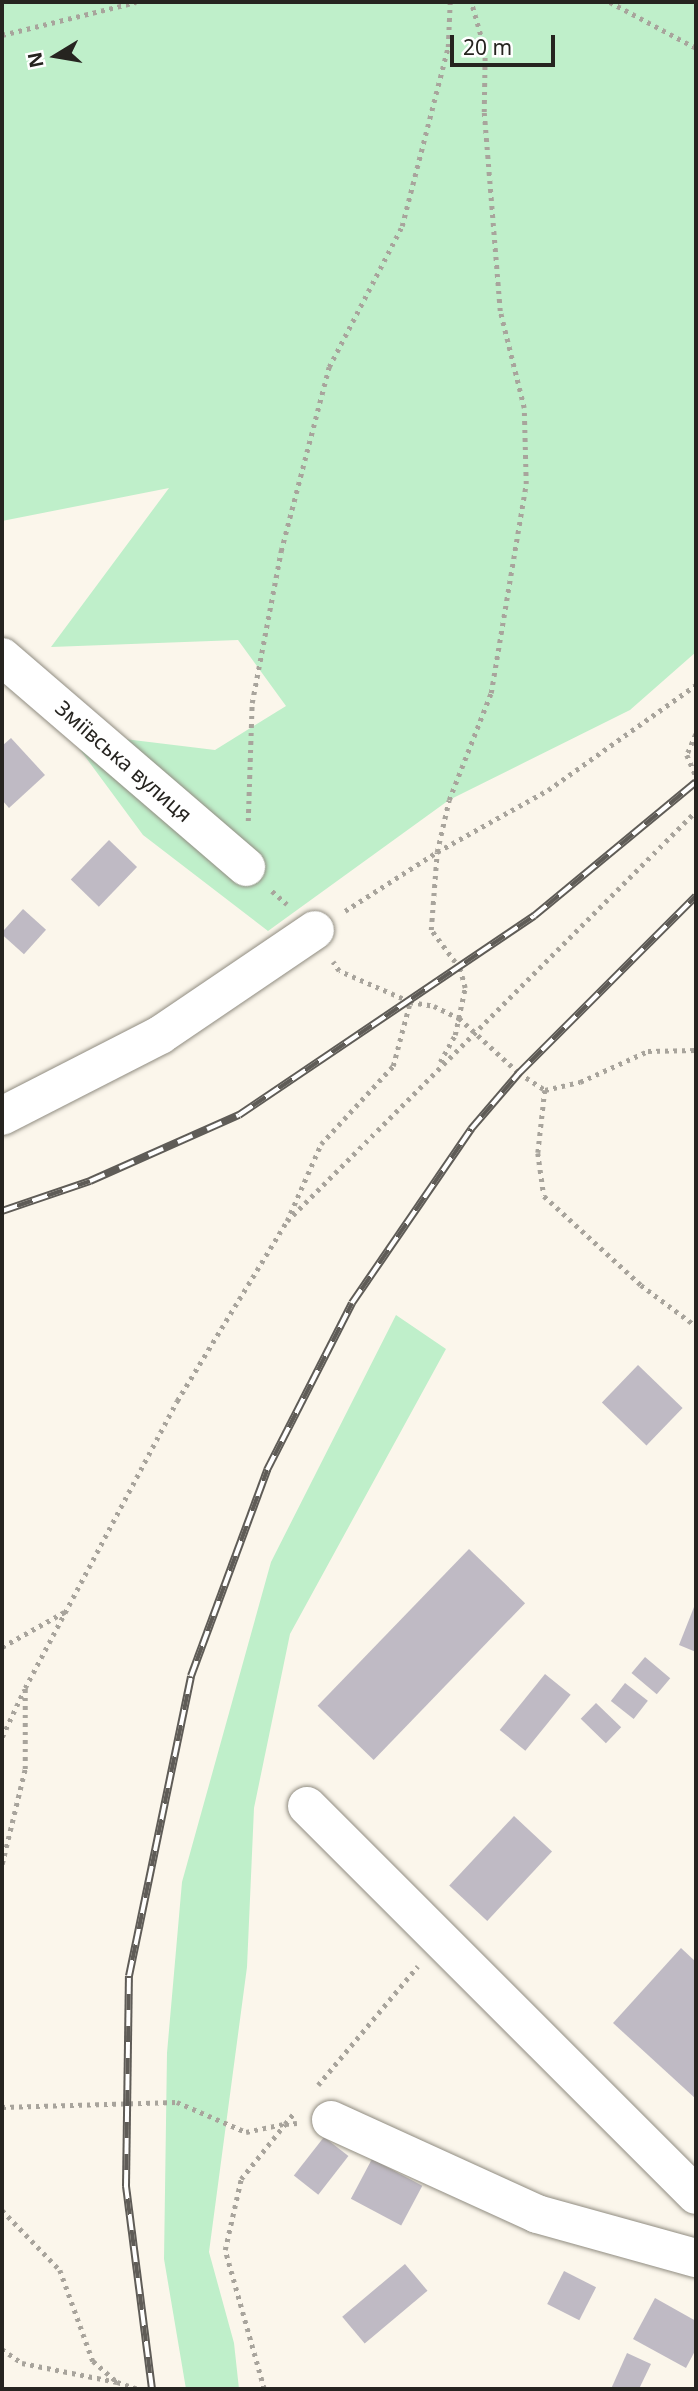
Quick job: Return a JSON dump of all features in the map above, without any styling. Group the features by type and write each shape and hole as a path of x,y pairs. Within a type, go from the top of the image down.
{"street":[{"name":"Зміївська вулиця","path":"2,657 246,867"},
{"path":"2,1116 160,1035 315,930"},
{"path":"307,1806 439,1942 696,2195"},
{"path":"315,2106 537,2214 696,2258"}],"path":[{"path":"2,35 135,2"},
{"path":"450,2 448,47 402,226 329,368 281,551 252,704 246,867 315,930 339,971 410,1002 435,1006 459,1018 519,1073 545,1090 580,1082 648,1051 696,1050"},
{"path":"436,1068 455,1035 465,988 460,970 430,930 437,852 449,800 491,692 526,484 524,408 500,311 484,112 485,51 471,2"},
{"path":"610,2 696,48"},
{"path":"315,930 437,852 548,790 696,685"},
{"path":"696,734 687,755 696,776"},
{"path":"691,765 696,761"},
{"path":"287,1221 436,1068 696,811"},
{"path":"2,1737 25,1688 177,1401 287,1221 321,1144 393,1066 410,1002"},
{"path":"545,1090 538,1153 544,1196 641,1285 696,1326"},
{"path":"2,1647 69,1609"},
{"path":"2,1864 25,1769 25,1688"},
{"path":"2,2106 177,2102 246,2132 285,2124 315,2106 439,1942"},
{"path":"264,2389 225,2250 241,2179 285,2124 315,2106"},
{"path":"2,2210 60,2270 93,2361 117,2382"},
{"path":"2,2349 22,2363 117,2382 138,2389"}],"green space":[{"path":"2,2 696,2 696,652 630,710 449,800 268,931 143,835 67,732 215,750 286,706 238,640 51,647 169,488 2,521"},
{"path":"396,1315 446,1349 290,1634 254,1808 247,1967 209,2252 234,2343 239,2389 186,2389 164,2259 167,2053 182,1882 271,1562"}],"building":[{"path":"11,738 45,775 9,808 2,800 2,746"},
{"path":"109,840 137,867 99,907 71,880"},
{"path":"23,909 46,930 24,954 2,934"},
{"path":"638,1365 683,1408 646,1445 602,1402"},
{"path":"469,1549 525,1603 374,1760 318,1706"},
{"path":"696,1602 696,1652 679,1645"},
{"path":"645,1657 670,1678 657,1694 632,1673"},
{"path":"545,1674 571,1695 525,1751 500,1730"},
{"path":"625,1683 648,1701 634,1719 611,1701"},
{"path":"596,1703 621,1727 606,1743 581,1719"},
{"path":"514,1816 552,1851 487,1921 449,1885"},
{"path":"681,1948 696,1962 696,2099 613,2023"},
{"path":"324,2137 348,2156 318,2195 294,2176"},
{"path":"372,2159 422,2186 401,2225 351,2199"},
{"path":"405,2264 427,2291 365,2344 342,2317"},
{"path":"564,2271 596,2287 579,2320 547,2304"},
{"path":"655,2298 696,2321 696,2349 686,2368 633,2339"},
{"path":"627,2353 651,2364 639,2389 611,2389"}],"railway":[{"path":"2,1211 90,1181 239,1115 534,916 696,782"},
{"path":"152,2389 126,2186 129,1976 191,1676 267,1470 352,1303 471,1129 519,1073 696,896"}]}
